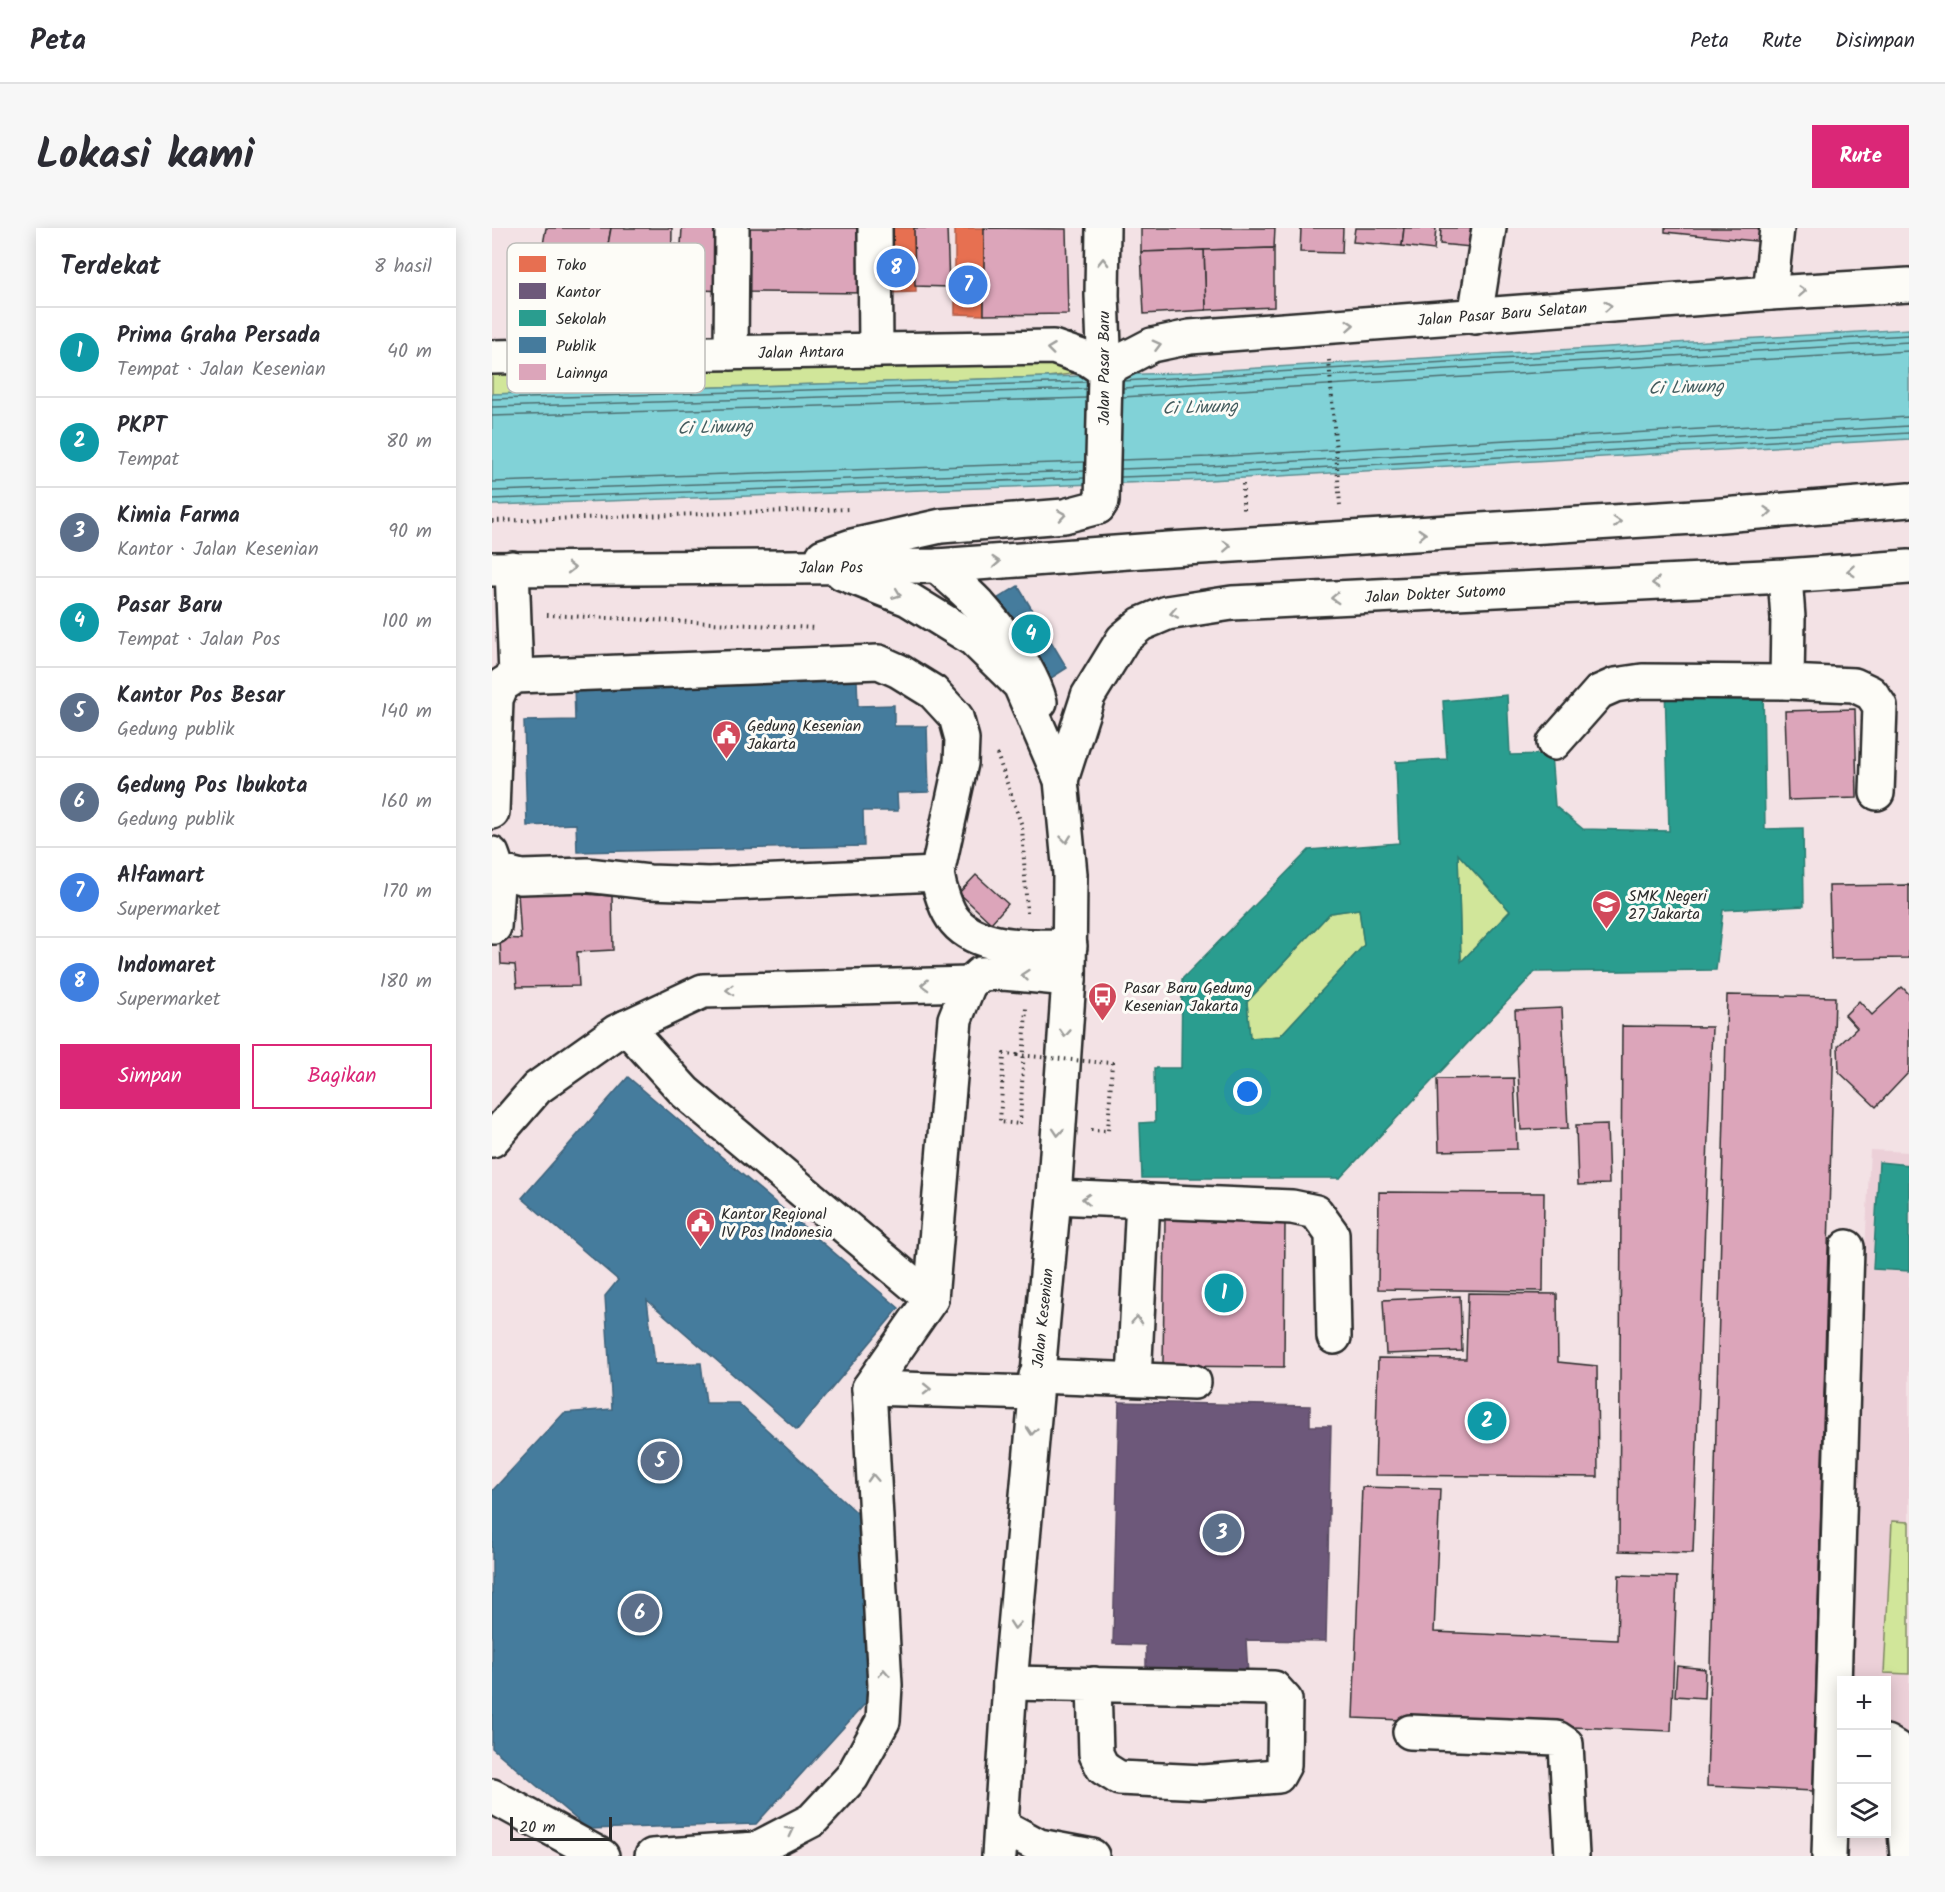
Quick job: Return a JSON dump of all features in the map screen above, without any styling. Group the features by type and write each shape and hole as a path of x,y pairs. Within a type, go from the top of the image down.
{"main road":[{"path":"731,353 732,228"},
{"path":"875,228 876,350"},
{"name":"Jalan Pasar Baru","path":"808,566 852,546 941,526 1064,516 1100,500 1105,372 1102,295 1104,228"},
{"path":"1475,317 1489,228"},
{"path":"1770,293 1777,228"},
{"name":"Jalan Pasar Baru Selatan","path":"1105,372 1152,345 1190,338 1770,293 1909,285"},
{"name":"Jalan Antara","path":"705,353 1053,347 1088,359 1105,372"},
{"name":"Jalan Antara","path":"492,357 507,357"},
{"name":"Jalan Pos","path":"502,568 938,566 1169,549 1710,516 1909,500"},
{"path":"808,566 908,599 973,639 1020,685 1060,780"},
{"path":"938,566 978,603 1011,647 1036,687 1060,780"},
{"name":"Jalan Dokter Sutomo","path":"1060,780 1088,696 1123,639 1141,624 1167,613 1232,603 1785,576 1909,567"},
{"path":"502,568 513,614 516,676"},
{"path":"1785,576 1788,618 1787,682"},
{"path":"492,812 496,699 502,685 516,676 879,662 899,671 933,692 956,717 962,739 961,763 937,874 939,887 954,921 974,937 1069,979"},
{"path":"1554,742 1599,693 1615,685 1642,681 1854,685 1871,693 1880,706 1877,793"},
{"name":"Jalan Kesenian","path":"1000,1841 1010,1683 1054,1197 1069,979 1070,874 1060,780"},
{"path":"494,927 495,863 521,877 587,875 649,882 709,884 937,874"},
{"path":"652,1856 756,1848 812,1820 852,1777 884,1721 885,1685 869,1388 931,1299 956,1019 969,984 980,974 1003,973 1070,946"},
{"path":"492,1140 537,1088 626,1027 703,991 969,984"},
{"path":"626,1027 685,1092 931,1299"},
{"path":"1054,1197 1292,1207 1316,1212 1332,1234 1334,1337"},
{"path":"1134,1379 1143,1200"},
{"path":"1837,1730 1847,1247"},
{"path":"869,1388 1134,1379 1194,1382"},
{"path":"1010,1683 1094,1684 1274,1688 1285,1701 1284,1765 1278,1776 1203,1782 1119,1778 1103,1768 1096,1754 1094,1684"},
{"path":"1410,1732 1557,1738 1564,1741 1572,1856"},
{"path":"1829,1856 1837,1738"},
{"path":"1891,1745 1896,1748 1899,1758 1907,1856"},
{"path":"492,1796 602,1856"},
{"path":"1000,1841 1092,1856"}],"path":[{"path":"1329,360 1339,478"},
{"path":"492,521 863,509"},
{"path":"513,614 817,628"},
{"path":"996,750 1022,826 1028,961 1020,1124"},
{"path":"1000,1122 1004,1054 1017,1055 1112,1063 1108,1131"}],"shaded area":[{"path":"1870,1150 1909,1152 1909,1829 1891,1829 1891,1676 1844,1676"}],"green space":[{"path":"1053,347 1104,370 1047,377 705,387 705,354"},
{"path":"492,358 507,358 507,393 525,393 492,394"},
{"path":"1458,854 1510,911 1461,962"},
{"path":"1359,909 1364,945 1280,1036 1250,1038 1247,1002 1330,913"},
{"path":"1892,1521 1909,1522 1909,1674 1884,1673"}],"water":[{"name":"Ci Liwung","path":"1909,329 1909,439 1210,480 492,505 492,394 705,393 705,387 1177,373"}],"building: Toko":[{"path":"880,228 914,228 916,292 882,293"},
{"path":"955,228 984,228 984,315 955,314"}],"building: Kantor":[{"path":"1119,1402 1310,1406 1310,1426 1331,1426 1326,1641 1246,1640 1248,1675 1146,1673 1146,1645 1113,1644"}],"building: Sekolah":[{"name":"SMK Negeri 27 Jakarta","path":"1763,683 1765,829 1803,828 1804,906 1723,910 1716,970 1535,972 1340,1178 1142,1178 1140,1123 1155,1122 1154,1068 1181,1068 1182,979 1309,850 1399,843 1396,762 1447,759 1443,701 1507,695 1510,755 1551,754 1555,806 1583,829 1669,831 1665,686","holes":["1458,854 1510,911 1461,962","1359,909 1364,945 1280,1036 1250,1038 1247,1002 1330,913"]},
{"path":"1879,1162 1909,1165 1909,1271 1873,1269"}],"building: Publik":[{"path":"1018,586 1067,668 1045,682 995,600"},
{"name":"Gedung Kesenian Jakarta","path":"857,680 858,706 894,705 894,726 927,726 929,792 897,793 898,811 863,811 864,846 577,852 576,824 527,826 524,721 575,720 574,686"},
{"path":"628,1077 899,1308 797,1430 647,1300 655,1364 701,1363 706,1403 738,1403 865,1520 873,1695 756,1824 588,1829 492,1748 492,1491 564,1413 612,1409 605,1296 618,1280 522,1198"}],"building: Lainnya":[{"path":"546,228 611,228 608,243 543,243"},
{"path":"611,228 672,228 672,243 608,243"},
{"path":"682,228 728,228 727,291 705,290 705,243 681,243"},
{"path":"740,228 871,228 871,293 740,292"},
{"path":"914,228 947,228 949,287 915,286"},
{"path":"984,228 1066,229 1068,314 984,315"},
{"path":"1141,228 1275,228 1274,248 1141,252"},
{"path":"1301,228 1343,228 1342,253 1300,252"},
{"path":"1355,228 1404,228 1402,246 1353,242"},
{"path":"1404,228 1436,228 1434,250 1402,246"},
{"path":"1441,228 1473,228 1471,247 1440,244"},
{"path":"1665,228 1767,228 1765,242 1665,232"},
{"path":"1274,248 1274,307 1206,310 1204,250"},
{"path":"1204,250 1206,310 1144,314 1141,252"},
{"path":"1855,709 1857,798 1788,800 1785,711"},
{"path":"976,875 1008,904 991,923 959,893"},
{"path":"538,879 584,880 584,894 612,896 613,950 577,952 579,986 517,987 515,965 501,964 500,938 521,939 518,893 538,893"},
{"path":"1909,885 1909,958 1831,959 1829,886"},
{"path":"1902,987 1909,994 1909,1072 1876,1107 1839,1072 1838,1046 1857,1028 1845,1015 1859,1001 1872,1015"},
{"path":"1727,995 1835,997 1813,1791 1707,1786"},
{"path":"1562,1008 1568,1128 1521,1130 1515,1010"},
{"path":"1622,1026 1712,1027 1693,1553 1619,1551"},
{"path":"1514,1078 1517,1149 1439,1151 1437,1079"},
{"path":"1607,1124 1609,1184 1578,1185 1576,1125"},
{"path":"1379,1192 1544,1193 1543,1291 1378,1289"},
{"path":"1165,1219 1285,1220 1284,1367 1163,1366"},
{"path":"1468,1293 1557,1294 1558,1362 1597,1366 1598,1477 1375,1475 1378,1358 1466,1359"},
{"path":"1460,1296 1462,1351 1386,1354 1383,1300"},
{"path":"1362,1487 1440,1489 1434,1632 1617,1640 1619,1575 1677,1577 1671,1731 1353,1718"},
{"path":"1677,1666 1705,1669 1704,1698 1675,1696"}],"place":[{"name":"Indomaret","path":"896,268"},
{"name":"Alfamart","path":"968,285"},
{"name":"Pasar Baru","path":"1031,634"},
{"name":"Gedung Kesenian Jakarta","path":"726,760"},
{"name":"SMK Negeri 27 Jakarta","path":"1607,930"},
{"name":"Pasar Baru Gedung Kesenian Jakarta","path":"1103,1022"},
{"name":"Kantor Regional IV Pos Indonesia","path":"700,1248"},
{"name":"Prima Graha Persada","path":"1224,1293"},
{"name":"PKPT","path":"1487,1421"},
{"name":"Kantor Pos Besar","path":"660,1461"},
{"name":"Kimia Farma","path":"1222,1533"},
{"name":"Gedung Pos Ibukota","path":"640,1613"}]}
